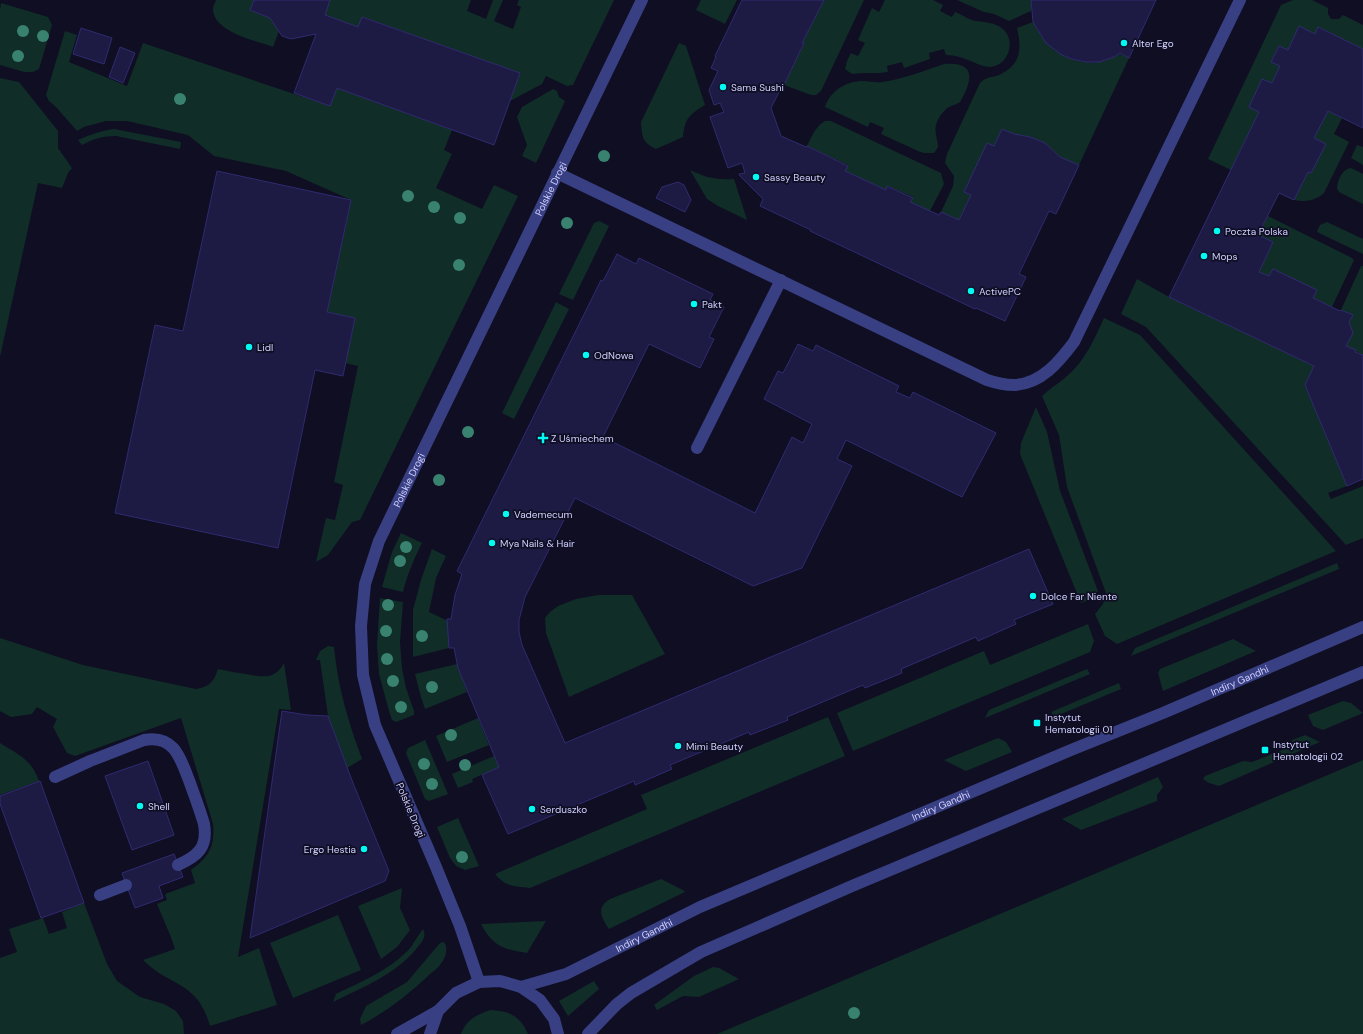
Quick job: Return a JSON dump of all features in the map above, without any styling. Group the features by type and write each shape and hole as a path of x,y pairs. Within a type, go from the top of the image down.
{"street":[{"name":"Polskie Drogi","path":"479,982 460,926 439,874 375,726 363,676 361,626 365,584 378,541 642,0"},
{"path":"557,173 986,380 1002,384 1015,385 1030,382 1046,373 1060,361 1074,342 1240,0"},
{"path":"697,448 781,280"},
{"name":"Indiry Gandhi","path":"521,986 566,974 700,907 1071,750 1163,713 1363,627"},
{"path":"588,1034 631,993 701,952 859,883 1363,672"},
{"path":"55,777 90,761 144,740 151,738 167,743 180,755 206,832 201,850 195,856 178,865"},
{"path":"100,895 126,885"},
{"path":"397,1034 438,1011 456,993 479,982 500,981 521,986 540,1000 554,1019 558,1034"},
{"path":"430,1034 438,1011"}],"green space":[{"path":"216,0 254,0 251,10 270,18 279,31 273,47 237,34 220,24 215,17 213,9"},
{"path":"330,0 471,0 467,11 486,19 493,0 503,0 494,21 513,29 521,7 517,5 519,0 614,0 573,85 567,86 546,76 542,84 510,101 519,73 363,17 358,27 325,15"},
{"path":"701,0 737,0 725,24 696,10"},
{"path":"824,0 864,0 821,91 816,95 811,95 784,85 804,44 802,43"},
{"path":"885,0 933,0 943,5 940,11 952,17 955,12 972,20 997,25 1008,35 1010,47 1006,58 996,66 990,67 960,57 946,55 944,49 929,53 930,59 904,68 902,62 887,66 888,72 852,74 845,69 847,61 851,53 858,56 865,43 858,40 872,8 879,12"},
{"path":"957,0 1031,0 1031,11 1009,21"},
{"path":"1293,0 1312,0 1328,8 1328,14 1331,19 1339,19 1343,15 1363,25 1363,49 1318,27 1315,34 1299,27 1288,50 1279,46 1271,61 1280,66 1272,83 1262,80 1250,107 1259,112 1231,170 1208,159 1281,5"},
{"path":"1,3 48,17 52,25 39,69 33,72 24,72 0,65"},
{"path":"1033,22 1050,46 1063,55 1077,61 1091,63 1099,62 1120,54 1129,58 1079,165 1060,157 1045,143 1002,129 994,146 964,192 971,195 959,220 941,212 953,186 954,176 945,163 947,154 980,83 987,78 999,75 1012,66 1016,61 1019,49 1019,36 1017,28"},
{"path":"65,31 77,35 69,62 127,86 143,43 330,106 337,88 452,130 444,150 452,154 436,188 482,209 494,185 518,196 360,520 352,522 328,555 316,562 326,518 335,520 343,485 334,482 358,366 345,363 355,318 327,312 351,200 286,171 214,156 188,135 127,121 106,121 84,127 77,131 49,101 46,95"},
{"path":"679,43 686,46 705,105 689,118 685,125 683,137 656,149 645,141 641,122"},
{"path":"944,64 956,64 965,68 968,71 969,81 960,102 947,108 938,120 935,128 938,147 934,153 924,153 918,151 881,134 884,128 870,122 868,127 825,107 831,96 845,85 857,81 890,81"},
{"path":"0,78 19,82 58,131 58,148 72,168 68,173 62,188 38,183 0,357"},
{"path":"553,89 557,91 559,97 565,101 536,163 522,156 527,145 517,117 522,107"},
{"path":"1328,111 1342,118 1334,134 1349,142 1324,193 1317,198 1310,200 1294,200 1308,172 1311,173 1325,144 1314,138"},
{"path":"825,121 831,121 941,173 944,184 930,211 910,202 913,197 888,186 886,190 845,171 848,165 807,146 816,129"},
{"path":"114,129 181,142 180,149 116,136 98,138 82,145 78,140 96,133"},
{"path":"1357,145 1363,147 1363,165 1351,158"},
{"path":"1351,168 1363,174 1363,204 1339,192 1337,189 1338,182 1343,173"},
{"path":"690,170 712,178 734,179 747,220 707,199"},
{"path":"1268,216 1354,260 1332,307 1313,298 1273,269 1269,276 1259,272 1273,242 1258,235"},
{"path":"599,221 609,226 573,300 559,294 594,223"},
{"path":"1327,222 1363,239 1363,254 1319,233 1317,231 1320,225"},
{"path":"1361,266 1363,266 1363,355 1346,346 1352,333 1349,322 1352,315 1341,310"},
{"path":"1137,279 1169,297 1314,366 1305,385 1347,486 1328,493 1331,499 1363,486 1363,538 1346,545 1146,327 1121,314"},
{"path":"556,302 569,309 514,419 502,413"},
{"path":"1104,318 1140,335 1336,551 1117,644 1105,636 1095,614 1103,604 1106,593 1067,487 1059,435 1042,396 1073,371 1079,364 1093,342"},
{"path":"1036,407 1047,432 1060,491 1098,591 1092,599 1081,603 1020,454 1021,443"},
{"path":"401,533 422,543 411,567 403,592 382,587 392,552"},
{"path":"432,549 446,556 436,578 429,612 448,621 449,648 413,657 413,610 421,580"},
{"path":"1337,563 1339,569 1131,656 1135,648"},
{"path":"598,595 632,595 665,654 569,697 546,633 545,618 558,606 576,599"},
{"path":"380,598 403,602 400,642 402,668 414,715 396,722 392,720 379,674 377,645"},
{"path":"1088,624 1094,641 1090,652 853,751 837,713 984,651 990,665"},
{"path":"0,638 83,665 196,689 205,687 211,683 218,669 236,673 268,676 277,672 284,663 291,710 279,709 238,957 259,948 277,1005 210,1026 205,1011 198,1000 190,992 163,976 143,960 175,949 157,904 167,900 165,894 195,883 191,870 206,856 210,850 213,839 213,824 181,718 75,756 67,753 53,727 57,719 37,707 32,714 11,717 0,711"},
{"path":"1233,639 1256,651 1163,691 1158,673 1160,669"},
{"path":"328,646 334,647 344,704 362,759 347,768 328,716 320,660 316,660 320,651"},
{"path":"457,664 467,692 425,709 415,674"},
{"path":"1087,669 1090,674 985,718 989,710"},
{"path":"1119,683 1121,689 1054,717 1051,712"},
{"path":"1343,701 1351,703 1363,713 1323,730 1313,726 1308,715"},
{"path":"828,717 845,756 530,888 506,884 495,874 647,809 641,795"},
{"path":"478,718 489,745 447,762 436,736"},
{"path":"1305,735 1320,742 1219,786 1209,783 1203,779 1205,776 1243,761 1252,762 1284,749 1292,740"},
{"path":"998,738 1006,742 1012,752 966,771 944,760"},
{"path":"425,740 448,794 429,801 425,799 406,753 408,748"},
{"path":"0,743 24,758 36,774 39,781 0,795"},
{"path":"494,756 499,767 472,779 473,782 458,788 452,774"},
{"path":"1363,760 1363,1034 717,1034"},
{"path":"1158,777 1163,787 1157,795 1157,801 1081,830 1062,819"},
{"path":"458,818 479,866 465,870 456,866 450,858 437,827"},
{"path":"661,879 685,892 609,929 601,913 605,902"},
{"path":"402,888 400,908 410,930 397,947 381,959 358,906"},
{"path":"84,903 107,964 117,981 140,997 164,1004 176,1011 183,1021 184,1034 0,1034 0,958 17,952 9,929 43,918 49,934 67,928 62,912"},
{"path":"338,915 361,970 293,998 270,943"},
{"path":"546,921 527,953 500,946 490,937 481,924"},
{"path":"423,929 424,937 422,941 399,966 378,980 333,1002 336,994 385,969 403,955 411,947"},
{"path":"444,942 446,954 437,968 397,1002 361,1025 360,1019 366,1006 407,982 440,943"},
{"path":"713,967 719,968 739,979 699,997 683,996 657,1010 654,1005 694,976"},
{"path":"594,981 599,989 568,1016 559,1001"},
{"path":"491,1010 509,1013 514,1016 522,1023 528,1034 461,1034 469,1021 481,1013"}],"building":[{"path":"254,0 330,0 325,15 358,27 362,17 520,73 494,145 337,88 330,106 294,93 316,34 291,39 282,36 270,18 250,10"},
{"path":"742,0 824,0 802,43 804,43 784,85 783,84 771,108 781,136 806,147 807,146 848,166 845,171 886,190 887,186 913,198 910,202 939,215 941,212 959,220 971,195 964,192 987,143 994,146 1002,129 1045,143 1060,157 1079,165 1056,214 1049,211 1019,274 1026,277 1005,321 976,308 975,309 760,206 763,199 739,174 745,173 742,163 728,168 710,117 724,112 720,103 714,105 709,90 718,71 711,68 716,57 715,56"},
{"path":"1031,0 1156,0 1129,58 1120,53 1114,57 1099,62 1086,62 1062,55 1046,43 1033,22"},
{"path":"1299,26 1315,34 1318,27 1363,49 1363,128 1328,111 1314,138 1326,144 1311,173 1308,172 1294,200 1279,193 1258,235 1273,242 1259,272 1269,276 1273,269 1317,290 1313,298 1340,311 1341,310 1353,315 1349,322 1353,333 1346,346 1363,355 1363,479 1347,486 1305,385 1314,366 1169,297 1259,112 1249,107 1262,79 1272,83 1280,66 1271,62 1279,46 1288,50"},
{"path":"81,28 112,38 104,64 73,54"},
{"path":"120,47 135,53 123,83 109,77"},
{"name":"Lidl","path":"217,171 351,200 327,312 355,318 343,376 315,370 278,548 115,513 155,325 183,331"},
{"path":"678,182 684,185 691,200 685,212 656,198 662,187"},
{"path":"617,254 636,264 639,258 713,294 710,300 724,307 709,337 714,339 700,368 649,344 603,437 755,513 792,437 803,443 812,424 764,399 778,371 783,373 798,344 813,351 816,345 899,386 896,392 910,398 913,392 996,433 962,497 846,440 837,459 852,466 802,568 753,586 575,498 525,597 519,620 519,632 522,645 565,743 1029,549 1053,604 1014,620 1016,624 978,641 976,637 901,669 902,673 865,688 863,685 787,717 788,720 750,735 749,732 670,765 672,769 635,785 634,781 508,834 482,775 499,767 458,668 454,648 449,648 447,619 451,619 455,595 462,574 457,571 601,280 603,281"},
{"path":"282,711 307,715 328,716 353,783 389,871 385,881 250,938"},
{"name":"Shell","path":"148,761 174,835 132,850 105,776"},
{"path":"40,781 84,903 41,918 0,804 0,796"},
{"path":"174,854 183,877 159,886 163,898 135,908 122,873"}],"place":[{"name":"Alter Ego","path":"1124,43"},
{"name":"Sama Sushi","path":"723,87"},
{"name":"Sassy Beauty","path":"756,177"},
{"name":"Poczta Polska","path":"1217,231"},
{"name":"Mops","path":"1204,256"},
{"name":"ActivePC","path":"971,291"},
{"name":"Pakt","path":"694,304"},
{"name":"Lidl","path":"249,347"},
{"name":"OdNowa","path":"586,355"},
{"name":"Z Uśmiechem","path":"543,438"},
{"name":"Vademecum","path":"506,514"},
{"name":"Mya Nails & Hair","path":"492,543"},
{"name":"Dolce Far Niente","path":"1033,596"},
{"name":"Instytut Hematologii 01","path":"1037,723"},
{"name":"Mimi Beauty","path":"678,746"},
{"name":"Instytut Hematologii 02","path":"1265,750"},
{"name":"Shell","path":"140,806"},
{"name":"Serduszko","path":"532,809"},
{"name":"Ergo Hestia","path":"364,849"}]}
